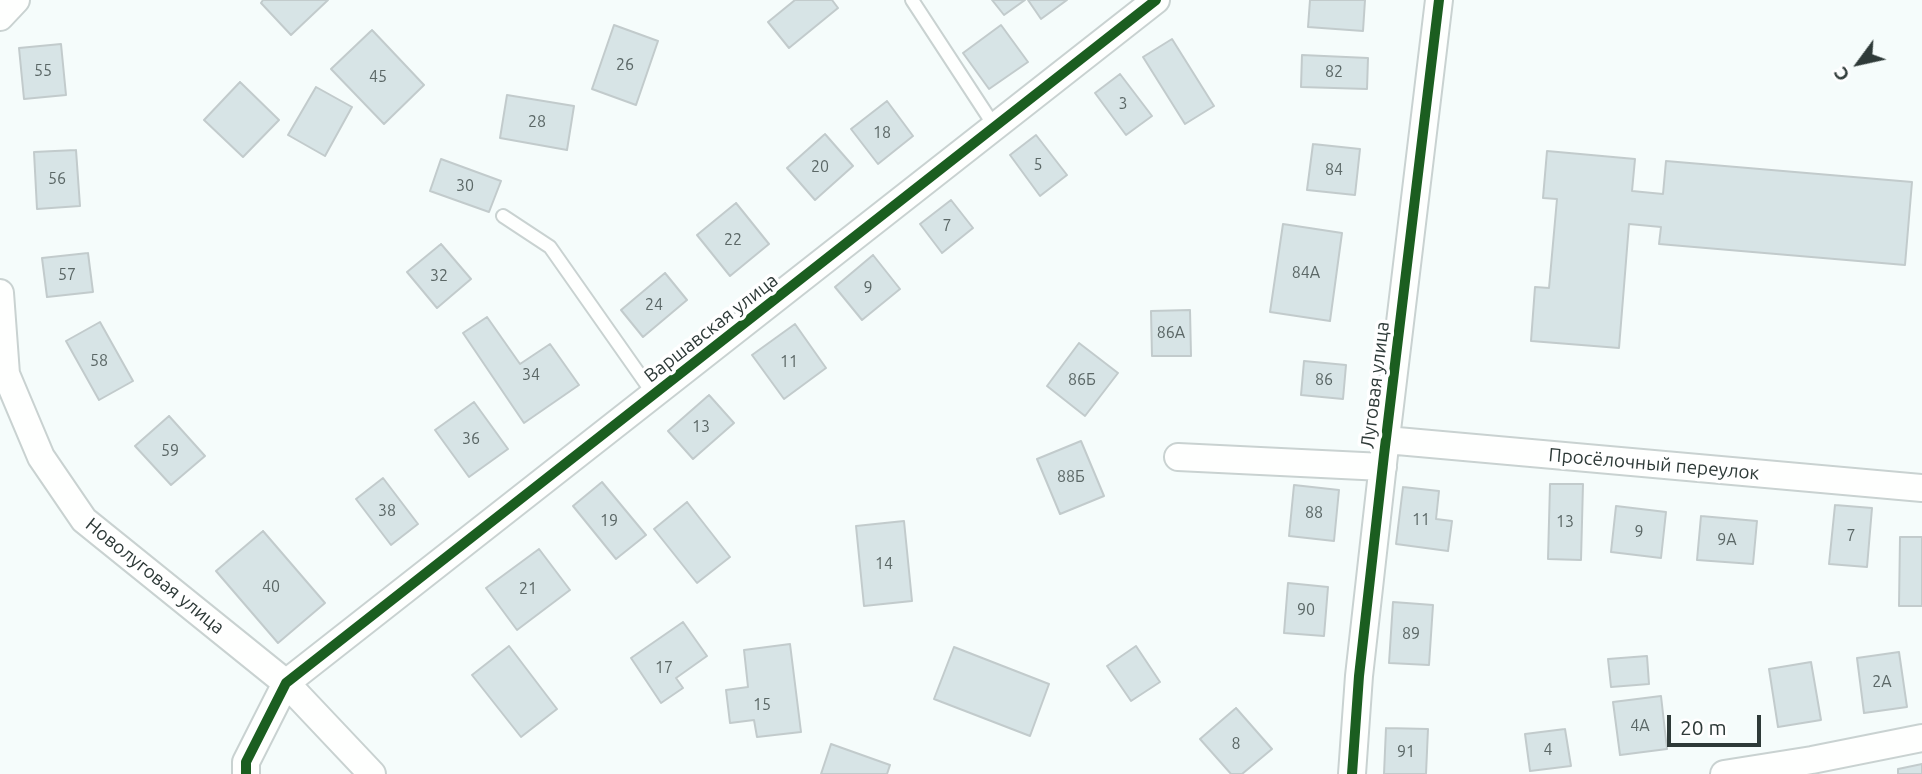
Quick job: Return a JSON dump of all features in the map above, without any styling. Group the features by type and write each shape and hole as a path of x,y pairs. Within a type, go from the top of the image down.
{"street":[{"path":"0,17 16,0"},
{"name":"Варшавская улица","path":"286,683 1156,0"},
{"name":"Луговая улица","path":"1352,774 1359,676 1439,0"},
{"name":"Новолуговая улица","path":"0,293 6,374 41,457 84,520 286,683 372,774"},
{"name":"Просёлочный переулок","path":"1386,440 1922,488"},
{"path":"1178,457 1383,467"},
{"path":"246,774 246,762 286,683"},
{"path":"1724,774 1922,738"}],"lane":[{"path":"912,0 995,127"},
{"path":"503,216 550,247 654,395"}],"building":[{"path":"263,0 328,0 291,35 261,3"},
{"path":"795,0 832,0 838,8 789,48 768,22"},
{"path":"992,0 1025,0 1004,15"},
{"path":"1028,0 1067,0 1041,19"},
{"path":"1310,0 1365,0 1363,31 1308,27"},
{"path":"614,25 658,41 636,105 592,89"},
{"path":"1001,25 1028,62 989,89 963,53"},
{"path":"372,30 424,85 384,124 331,69"},
{"path":"1172,39 1214,106 1185,124 1143,57"},
{"path":"61,44 66,95 24,99 19,48"},
{"path":"1302,55 1368,58 1367,89 1301,87"},
{"path":"1120,74 1152,116 1126,135 1095,93"},
{"path":"240,82 279,120 243,157 204,120"},
{"path":"316,87 352,107 325,156 288,135"},
{"path":"507,95 574,106 567,150 500,138"},
{"path":"887,101 913,136 878,164 851,129"},
{"path":"825,134 853,166 815,200 787,168"},
{"path":"1036,135 1067,175 1040,196 1010,155"},
{"path":"1313,144 1360,149 1355,195 1307,190"},
{"path":"76,150 80,206 37,209 34,152"},
{"path":"1547,151 1635,159 1632,191 1663,194 1666,161 1912,182 1905,265 1659,244 1661,227 1629,224 1619,348 1531,341 1535,287 1549,288 1557,199 1543,198"},
{"path":"441,159 501,181 489,212 430,191"},
{"path":"951,200 973,228 942,253 920,224"},
{"path":"736,203 769,244 730,276 697,235"},
{"path":"1283,224 1342,233 1330,321 1270,312"},
{"path":"441,244 471,279 437,308 407,272"},
{"path":"88,253 93,292 47,297 42,258"},
{"path":"873,255 900,289 862,320 835,287"},
{"path":"665,273 687,300 643,337 621,310"},
{"path":"1190,310 1191,356 1152,356 1151,311"},
{"path":"487,317 520,364 550,344 579,385 524,423 463,333"},
{"path":"100,322 133,381 99,400 66,341"},
{"path":"795,324 826,368 784,399 752,355"},
{"path":"1079,343 1118,373 1085,416 1047,386"},
{"path":"1304,361 1346,365 1343,399 1301,395"},
{"path":"709,395 734,423 693,459 668,431"},
{"path":"474,402 508,449 469,477 435,430"},
{"path":"169,416 205,456 171,485 135,446"},
{"path":"1081,441 1104,496 1060,514 1037,459"},
{"path":"383,478 418,524 391,545 356,499"},
{"path":"602,482 646,535 616,559 573,506"},
{"path":"1550,484 1583,484 1581,560 1548,559"},
{"path":"1294,485 1339,490 1334,541 1289,536"},
{"path":"1403,487 1439,491 1436,519 1452,521 1448,551 1396,544"},
{"path":"687,502 730,557 697,583 654,529"},
{"path":"1835,505 1872,508 1867,567 1829,564"},
{"path":"1616,506 1666,512 1661,558 1611,552"},
{"path":"1701,516 1757,521 1753,564 1697,560"},
{"path":"904,521 912,601 864,606 856,526"},
{"path":"263,531 325,603 278,643 216,571"},
{"path":"1900,537 1922,537 1922,606 1899,606"},
{"path":"539,549 570,590 517,630 486,588"},
{"path":"1288,583 1328,587 1324,636 1284,633"},
{"path":"1393,602 1433,605 1429,665 1389,663"},
{"path":"683,622 707,656 676,678 683,688 661,703 631,658"},
{"path":"790,644 801,732 757,737 754,720 730,723 726,690 748,687 744,650"},
{"path":"509,646 557,709 521,737 472,675"},
{"path":"1136,646 1160,682 1131,701 1107,666"},
{"path":"954,647 1049,684 1030,736 934,699"},
{"path":"1899,652 1907,707 1864,713 1857,658"},
{"path":"1647,656 1649,684 1611,687 1608,659"},
{"path":"1811,662 1821,720 1778,727 1769,669"},
{"path":"1661,696 1667,749 1620,755 1613,702"},
{"path":"1236,708 1272,749 1242,774 1231,774 1200,739"},
{"path":"1386,728 1428,729 1426,774 1384,774"},
{"path":"1565,729 1571,766 1530,771 1525,734"},
{"path":"831,744 890,765 887,774 821,774"},
{"path":"1922,764 1922,774 1898,774 1898,769"}],"cycle path":[{"path":"246,774 246,762 286,683 1156,0"},
{"path":"1352,774 1359,676 1439,0"}]}
